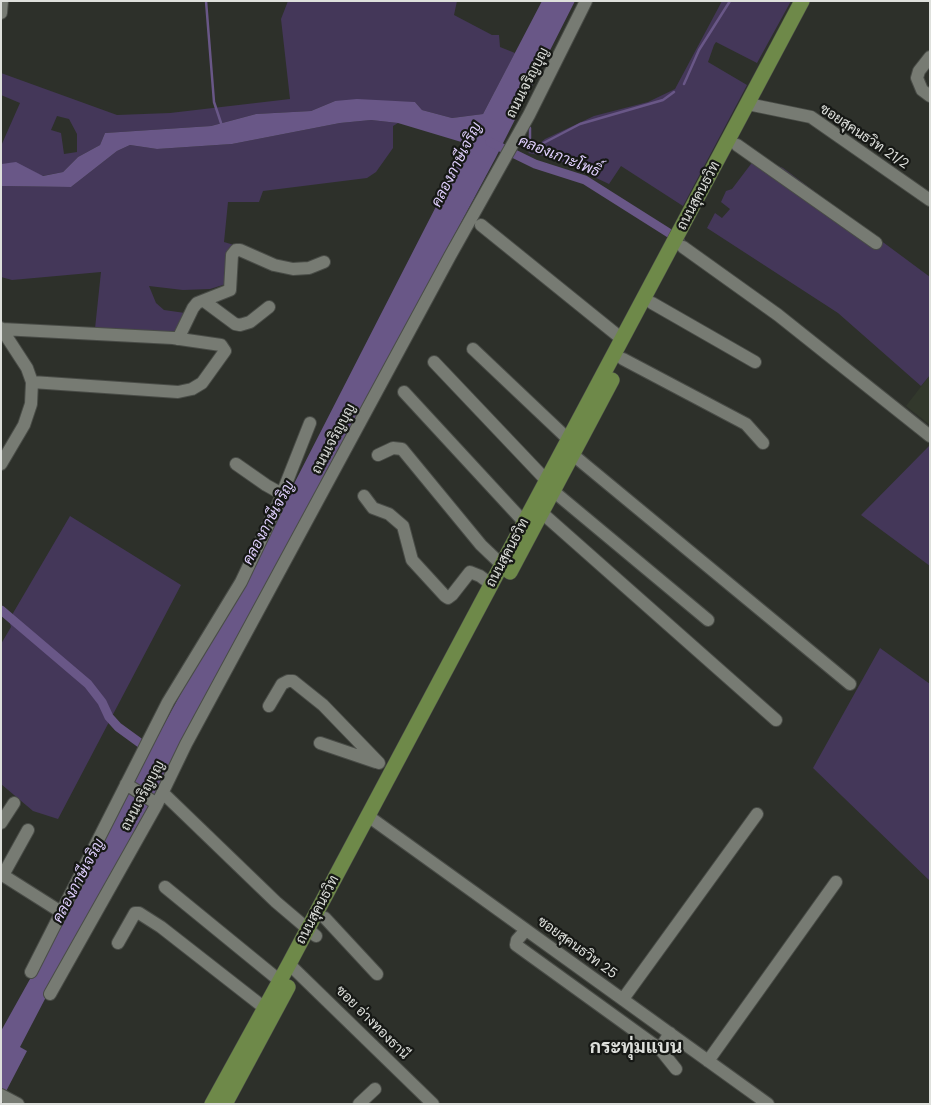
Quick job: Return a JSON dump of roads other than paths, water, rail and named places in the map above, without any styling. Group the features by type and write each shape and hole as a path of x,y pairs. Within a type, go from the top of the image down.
{"main road":[{"name":"ถนนสุคนธวิท","path":"312,932 325,918 372,819 386,767 492,585 525,523 548,485 572,454 737,145 753,105 802,1"},
{"name":"ถนนสุคนธวิท","path":"212,1104 269,1011 541,512 548,485 568,439 622,339 813,1"},
{"name":"ถนนสุคนธวิท","path":"225,1104 269,1011 280,981 293,967"}],"street":[{"path":"1,13 2,1"},
{"name":"ถนนเจริญบุญ","path":"50,994 158,800 186,744 529,115 586,1"},
{"path":"930,57 919,71 917,78 922,90 930,96"},
{"name":"ซอยสุคนธวิท 21/2","path":"753,105 811,117 930,200"},
{"path":"737,145 876,243"},
{"path":"481,225 622,339"},
{"path":"683,247 778,315 930,436"},
{"path":"178,339 193,308 230,290 232,256 236,250 293,269 309,268 324,262"},
{"path":"204,301 235,324 240,325 250,322 269,307"},
{"path":"652,303 755,362"},
{"path":"2,328 178,339 221,345 225,351 202,383 187,391 178,392 32,382"},
{"path":"1,464 24,425 31,404 32,382 27,368 2,328"},
{"path":"473,349 568,439"},
{"path":"623,359 746,424 763,443"},
{"path":"434,362 548,485 708,620"},
{"path":"404,392 525,523"},
{"path":"31,972 180,680 241,582 282,494 310,423"},
{"path":"378,455 393,448 402,449 475,538 502,565"},
{"path":"572,454 850,684"},
{"path":"236,464 282,494"},
{"path":"364,496 373,508 389,514 403,526 412,560 445,596 448,598 452,595 470,572 492,585"},
{"path":"541,512 776,720"},
{"path":"269,706 282,684 288,680 293,681 323,705 386,767"},
{"path":"320,743 386,767"},
{"path":"128,785 158,800 312,932"},
{"path":"1,823 14,803"},
{"path":"623,999 757,814"},
{"name":"ซอยสุคนธวิท 25","path":"372,819 768,1104"},
{"path":"28,830 2,874 61,912"},
{"path":"708,1061 836,882"},
{"path":"166,888 280,981"},
{"path":"118,943 135,913 140,913 168,932 269,1011"},
{"path":"325,918 377,974"},
{"path":"526,930 517,940 516,945 660,1049 676,1069"},
{"name":"ซอย อ่างทองธานี","path":"293,967 433,1104"},
{"path":"660,1049 670,1033"},
{"path":"359,1104 375,1089"}],"waterway":[{"path":"206,1 214,102 222,126"},
{"path":"684,84 699,50 730,1"},
{"path":"530,128 530,142 536,147 580,124 663,100 674,92"},
{"name":"คลองเกาะโพธิ์","path":"490,142 535,164 585,180 680,240"},
{"path":"1,610 88,684 102,702 109,717 118,727 140,743"}],"district":[{"name":"กระทุ่มแบน","path":"636,1048"}],"water label":[{"name":"คลองภาษีเจริญ","path":"457,165"},
{"name":"คลองภาษีเจริญ","path":"269,523"},
{"name":"คลองภาษีเจริญ","path":"79,881"}]}
